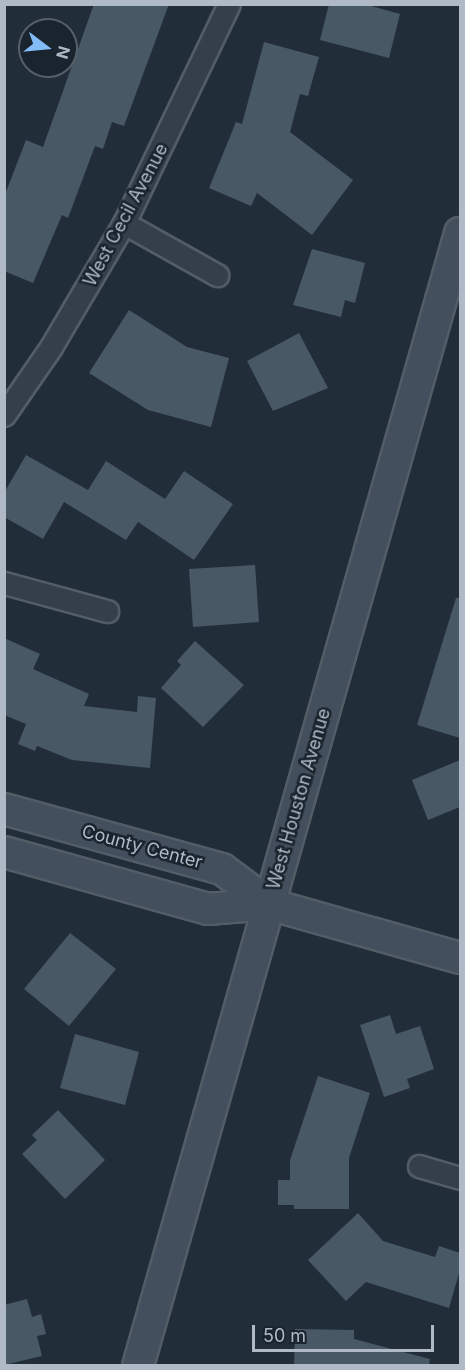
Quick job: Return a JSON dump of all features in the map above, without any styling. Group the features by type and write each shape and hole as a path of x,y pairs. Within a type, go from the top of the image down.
{"main road":[{"name":"West Houston Avenue","path":"138,1365 460,233"},
{"name":"County Center","path":"4,809 222,869 269,904"},
{"name":"County Center","path":"4,852 208,909 269,904 460,958"}],"street":[{"name":"West Cecil Avenue","path":"4,415 51,347 124,223 229,4"},
{"path":"124,223 217,275"},
{"path":"4,583 107,611"},
{"path":"420,1166 460,1178"}],"building":[{"path":"94,4 169,4 124,126 112,122 103,149 95,146 68,218 62,215 33,283 4,271 4,197 26,140 43,147 68,78 78,78 78,49"},
{"path":"329,4 364,4 400,14 389,58 320,40"},
{"path":"264,42 319,57 308,96 300,94 290,132 353,180 312,235 257,193 251,206 209,188 236,122 242,124"},
{"path":"312,249 365,263 355,303 345,300 341,317 293,305"},
{"path":"129,310 187,347 229,358 211,427 148,410 89,373"},
{"path":"299,333 328,388 273,411 247,361"},
{"path":"26,455 88,490 106,461 165,499 184,471 233,504 194,560 138,522 126,540 64,502 43,539 4,517 4,493"},
{"path":"255,565 259,622 193,627 189,569"},
{"path":"456,598 460,598 460,738 417,725"},
{"path":"4,638 40,654 33,669 89,694 84,706 137,712 138,696 156,698 150,768 72,760 37,746 35,751 18,744 26,724 4,715"},
{"path":"195,641 244,685 203,727 161,688 181,665 177,661"},
{"path":"460,760 460,807 428,820 412,780"},
{"path":"70,933 116,969 69,1026 24,989"},
{"path":"390,1015 396,1034 420,1026 434,1069 407,1079 410,1088 384,1097 360,1025"},
{"path":"75,1034 139,1052 125,1105 60,1088"},
{"path":"318,1076 370,1093 349,1158 349,1209 294,1209 294,1205 278,1205 278,1180 290,1180 290,1160"},
{"path":"58,1110 105,1160 65,1199 22,1154 37,1140 32,1135"},
{"path":"358,1213 383,1241 435,1257 439,1246 460,1253 460,1270 449,1308 366,1282 346,1301 308,1260"},
{"path":"27,1299 32,1317 41,1314 46,1334 37,1336 42,1356 4,1365 4,1305"},
{"path":"295,1329 354,1330 354,1339 430,1359 429,1365 294,1365"}]}
